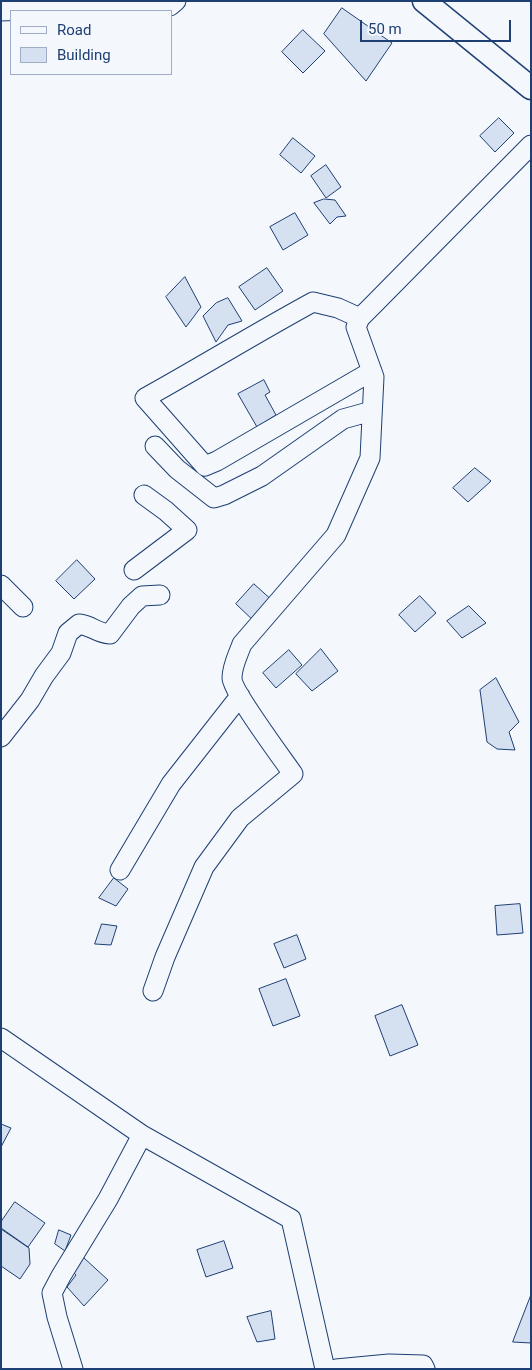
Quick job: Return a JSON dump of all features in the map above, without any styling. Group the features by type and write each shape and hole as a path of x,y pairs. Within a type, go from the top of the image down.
{"street":[{"path":"25,10 143,5 170,6 176,1"},
{"path":"424,1 531,88"},
{"path":"153,991 165,957 204,867 240,818 293,774 240,696 232,680 235,662 242,644 336,534 370,458 374,377 356,327 360,318 531,145"},
{"path":"360,318 338,308 313,302 145,398 205,466 217,461 372,371"},
{"path":"155,446 177,469 214,498 262,476 343,419 372,410"},
{"path":"134,570 186,530 144,495"},
{"path":"1,585 23,607"},
{"path":"1,737 30,700 61,652 68,633 79,624 89,626 99,634 110,634 131,606 142,596 160,595"},
{"path":"120,870 171,784 240,696"},
{"path":"1,1038 142,1135 291,1219 325,1369"},
{"path":"73,1369 56,1317 52,1293 60,1276 108,1199 142,1135"},
{"path":"336,1369 389,1364 423,1365 425,1369"}],"building":[{"path":"342,8 392,43 366,81 324,34"},
{"path":"303,30 325,51 303,73 282,52"},
{"path":"499,118 514,133 495,152 480,136"},
{"path":"293,138 315,156 301,173 280,155"},
{"path":"326,165 341,187 326,198 311,176"},
{"path":"324,199 335,200 346,216 337,217 330,224 314,203"},
{"path":"295,213 308,235 283,250 270,227"},
{"path":"267,268 283,291 255,310 239,287"},
{"path":"185,277 201,307 186,327 166,297"},
{"path":"228,298 242,321 228,325 216,342 203,316 216,303"},
{"path":"264,380 270,392 265,395 276,415 257,427 238,394"},
{"path":"475,468 491,481 468,502 453,488"},
{"path":"77,560 95,579 74,599 56,581"},
{"path":"254,584 274,602 256,623 236,604"},
{"path":"420,596 436,613 415,632 399,615"},
{"path":"469,606 486,623 462,638 447,621"},
{"path":"321,649 338,671 312,691 296,674"},
{"path":"289,650 302,665 276,688 263,673"},
{"path":"496,678 519,722 509,732 515,750 497,749 487,742 480,690"},
{"path":"114,878 128,889 116,906 99,898"},
{"path":"520,904 523,933 497,935 495,906"},
{"path":"102,924 117,926 111,945 95,944"},
{"path":"297,935 306,959 284,968 274,944"},
{"path":"286,979 300,1016 273,1026 259,989"},
{"path":"402,1005 418,1045 390,1056 375,1016"},
{"path":"1,1124 11,1128 1,1147"},
{"path":"15,1202 45,1223 28,1247 1,1228 1,1222"},
{"path":"1,1229 29,1248 30,1264 20,1279 1,1266"},
{"path":"59,1230 71,1235 65,1251 55,1244"},
{"path":"224,1241 233,1268 206,1277 197,1250"},
{"path":"84,1258 108,1280 84,1306 67,1287 76,1275 70,1269"},
{"path":"531,1295 531,1343 513,1342"},
{"path":"271,1311 275,1339 257,1342 247,1317"}]}
